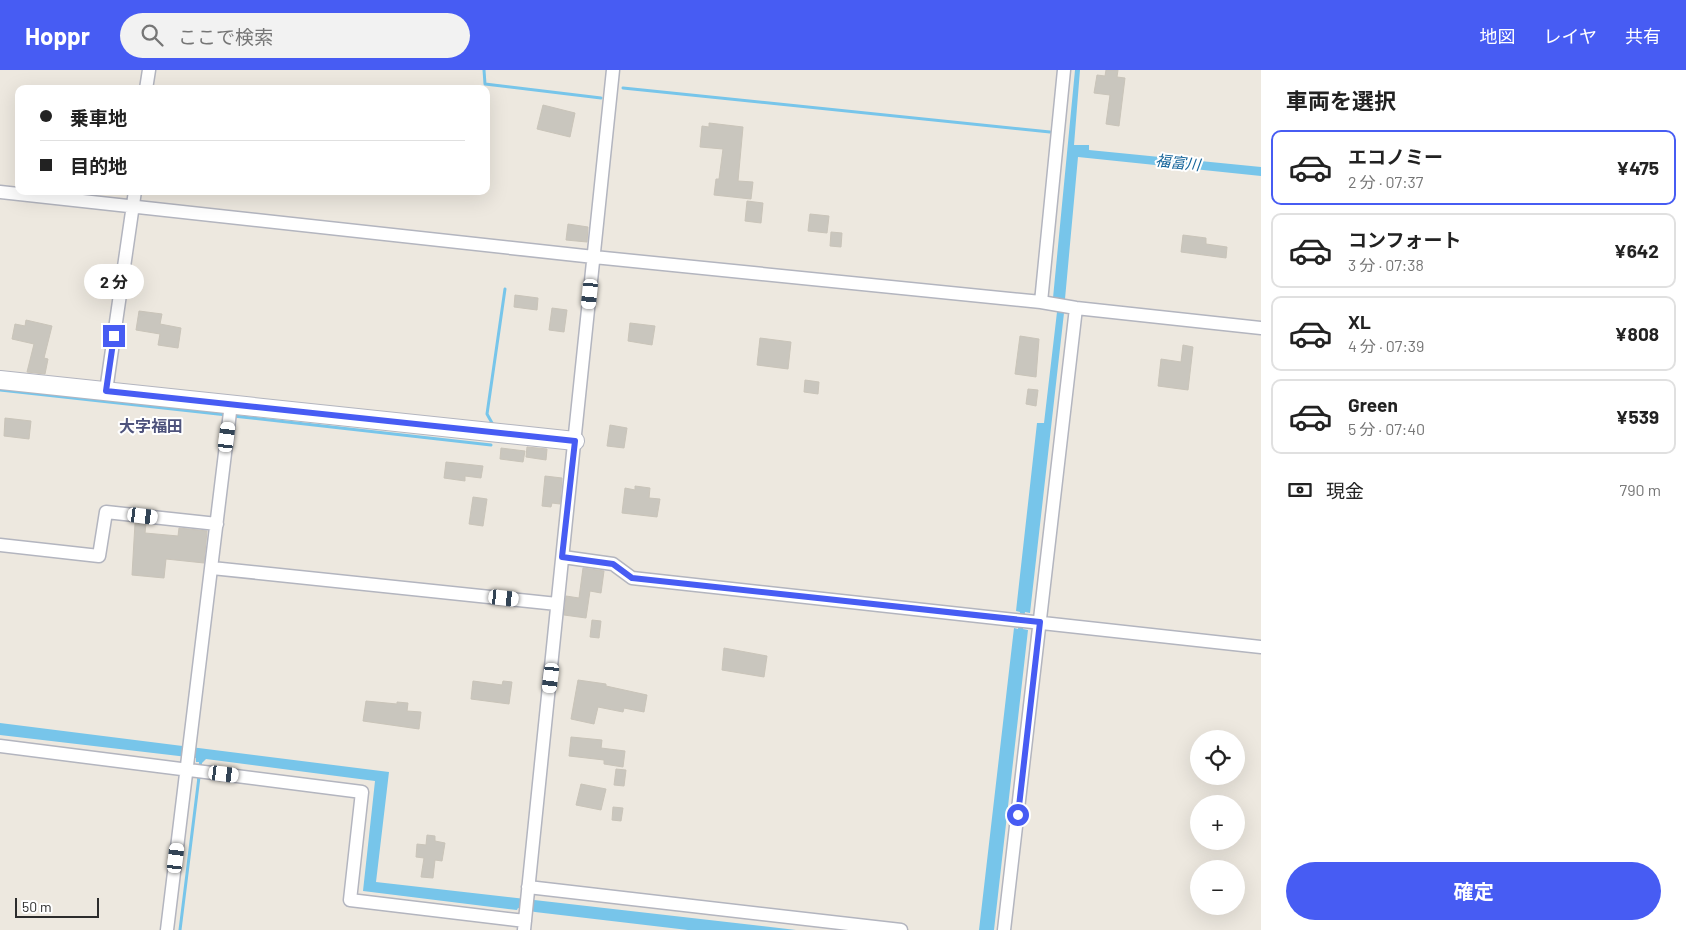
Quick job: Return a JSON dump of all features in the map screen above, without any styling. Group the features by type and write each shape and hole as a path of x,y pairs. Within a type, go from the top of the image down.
{"street":[{"path":"147,85 149,70"},
{"path":"0,746 193,768 362,792 350,900 525,921 613,70"},
{"path":"1004,930 1027,621 1059,305 1064,70"},
{"path":"0,192 15,194"},
{"path":"25,195 1261,328"},
{"path":"106,391 135,195"},
{"path":"0,380 106,391 230,412 575,441"},
{"path":"167,930 193,768 190,743 230,412"},
{"path":"0,545 99,556 106,512 217,524"},
{"path":"562,557 613,564 632,578 1261,647"},
{"path":"212,568 557,604"},
{"path":"528,892 901,930"}],"water":[{"name":"福富川","path":"1075,70 1080,70 1074,145 1089,145 1089,150 1261,167 1261,176 1078,157 1065,299 1063,299 1064,313 1030,613 1025,612 1023,629 1028,630 994,930 979,930 1014,628 1018,629 1020,612 1016,611 1037,423 1044,423 1057,312 1056,298 1053,298"},
{"path":"0,723 389,772 376,882 796,930 688,930 535,912 518,908 517,910 363,891 375,781 206,759 202,763 200,780 197,780 199,762 196,762 196,758 0,735"}],"building":[{"path":"1106,70 1118,70 1117,77 1125,78 1119,126 1106,124 1110,95 1094,93 1097,75 1105,76"},
{"path":"543,105 575,113 570,137 537,129"},
{"path":"709,123 743,127 738,181 753,182 751,199 714,195 716,179 719,179 723,149 700,147 702,126 709,127"},
{"path":"747,201 763,203 761,223 745,221"},
{"path":"810,214 829,216 827,233 808,231"},
{"path":"568,224 588,227 587,242 566,240"},
{"path":"831,232 842,233 841,247 830,246"},
{"path":"1183,235 1206,238 1206,244 1227,247 1226,258 1181,252"},
{"path":"515,295 538,298 537,310 514,307"},
{"path":"552,308 567,310 564,332 549,330"},
{"path":"139,311 162,314 160,324 181,328 178,348 158,345 160,334 136,330"},
{"path":"26,320 52,326 44,358 48,359 45,374 27,372 34,344 12,339 15,324 25,326"},
{"path":"630,323 655,326 652,345 628,341"},
{"path":"1020,336 1039,339 1036,377 1015,374"},
{"path":"760,338 791,342 788,369 757,365"},
{"path":"1183,345 1193,347 1188,390 1158,386 1161,359 1181,362"},
{"path":"805,380 819,382 818,394 804,392"},
{"path":"1028,389 1038,390 1036,406 1026,404"},
{"path":"5,418 31,421 29,439 4,436"},
{"path":"610,425 627,428 624,448 607,446"},
{"path":"527,447 547,449 546,460 526,457"},
{"path":"501,448 525,451 523,462 500,459"},
{"path":"446,462 483,466 481,478 465,476 465,481 444,478"},
{"path":"545,476 562,478 560,504 552,503 551,507 542,506"},
{"path":"635,486 650,488 649,498 660,499 657,517 622,513 625,488 635,490"},
{"path":"473,497 487,499 483,526 469,524"},
{"path":"135,523 146,524 145,533 178,536 179,528 207,531 204,563 166,559 164,578 132,575"},
{"path":"583,568 604,571 601,593 590,591 586,618 564,615 566,596 579,598"},
{"path":"592,620 601,621 599,638 590,637"},
{"path":"724,648 767,656 764,677 722,670"},
{"path":"578,680 606,684 606,686 647,695 644,712 624,708 623,712 598,707 594,724 571,719"},
{"path":"473,681 502,685 503,681 512,682 509,704 471,699"},
{"path":"366,701 397,704 397,702 408,703 407,711 421,712 419,729 363,721"},
{"path":"571,737 602,740 601,748 625,751 623,767 604,764 604,760 569,756"},
{"path":"616,769 626,770 624,786 614,785"},
{"path":"581,784 606,789 601,810 576,805"},
{"path":"613,807 623,808 621,821 612,820"},
{"path":"427,835 435,836 435,841 445,843 442,861 435,860 433,878 421,877 424,858 416,857 417,844 426,845"}],"waterway":[{"path":"484,70 485,84 601,98"},
{"path":"623,88 1050,132"},
{"path":"492,423 487,414 505,289"},
{"path":"0,390 227,415"},
{"path":"233,416 491,445"},
{"path":"180,930 199,777"}],"district":[{"name":"大字福田","path":"151,425"}],"route":[{"path":"114,336 106,391 575,441 562,557 613,564 632,578 1040,622 1018,815"}]}
